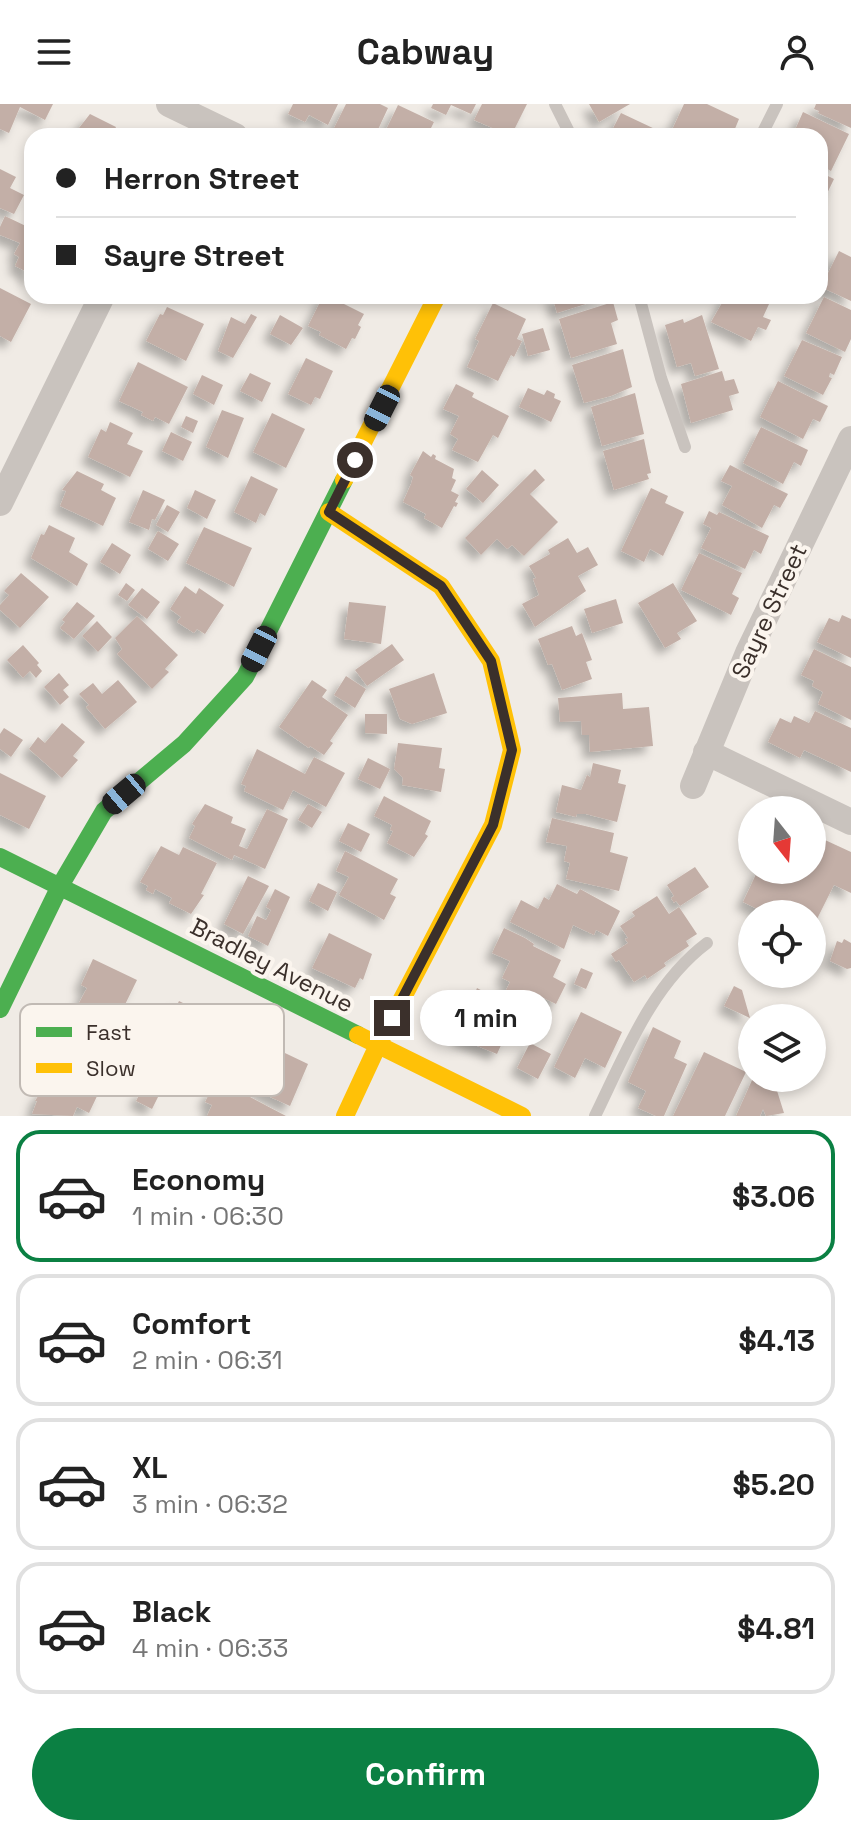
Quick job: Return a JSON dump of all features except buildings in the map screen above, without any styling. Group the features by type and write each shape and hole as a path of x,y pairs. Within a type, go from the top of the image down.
{"street":[{"path":"180,118 211,128"},
{"path":"0,503 98,304"},
{"path":"0,1009 60,886 104,811 184,744 245,677 433,304"},
{"name":"Sayre Street","path":"693,786 748,653 851,439"},
{"path":"329,512 441,586 491,661 512,750 493,825 378,1045 345,1116"},
{"path":"706,752 851,822"},
{"name":"Bradley Avenue","path":"0,857 522,1116"}],"lane":[{"path":"555,104 567,128"},
{"path":"765,128 777,104"},
{"path":"641,304 661,378 685,447"},
{"path":"595,1116 651,1005 688,957 707,943"}],"traffic: fast":[{"path":"0,1009 60,886 104,811 184,744 245,677 344,480"},
{"path":"0,857 358,1035"}],"traffic: slow":[{"path":"344,480 433,304"},
{"path":"329,512 441,586 491,661 512,750 493,825 378,1045 345,1116"},
{"path":"358,1035 522,1116"}],"route":[{"path":"355,460 329,512 441,586 491,661 512,750 493,825 392,1018"}]}
